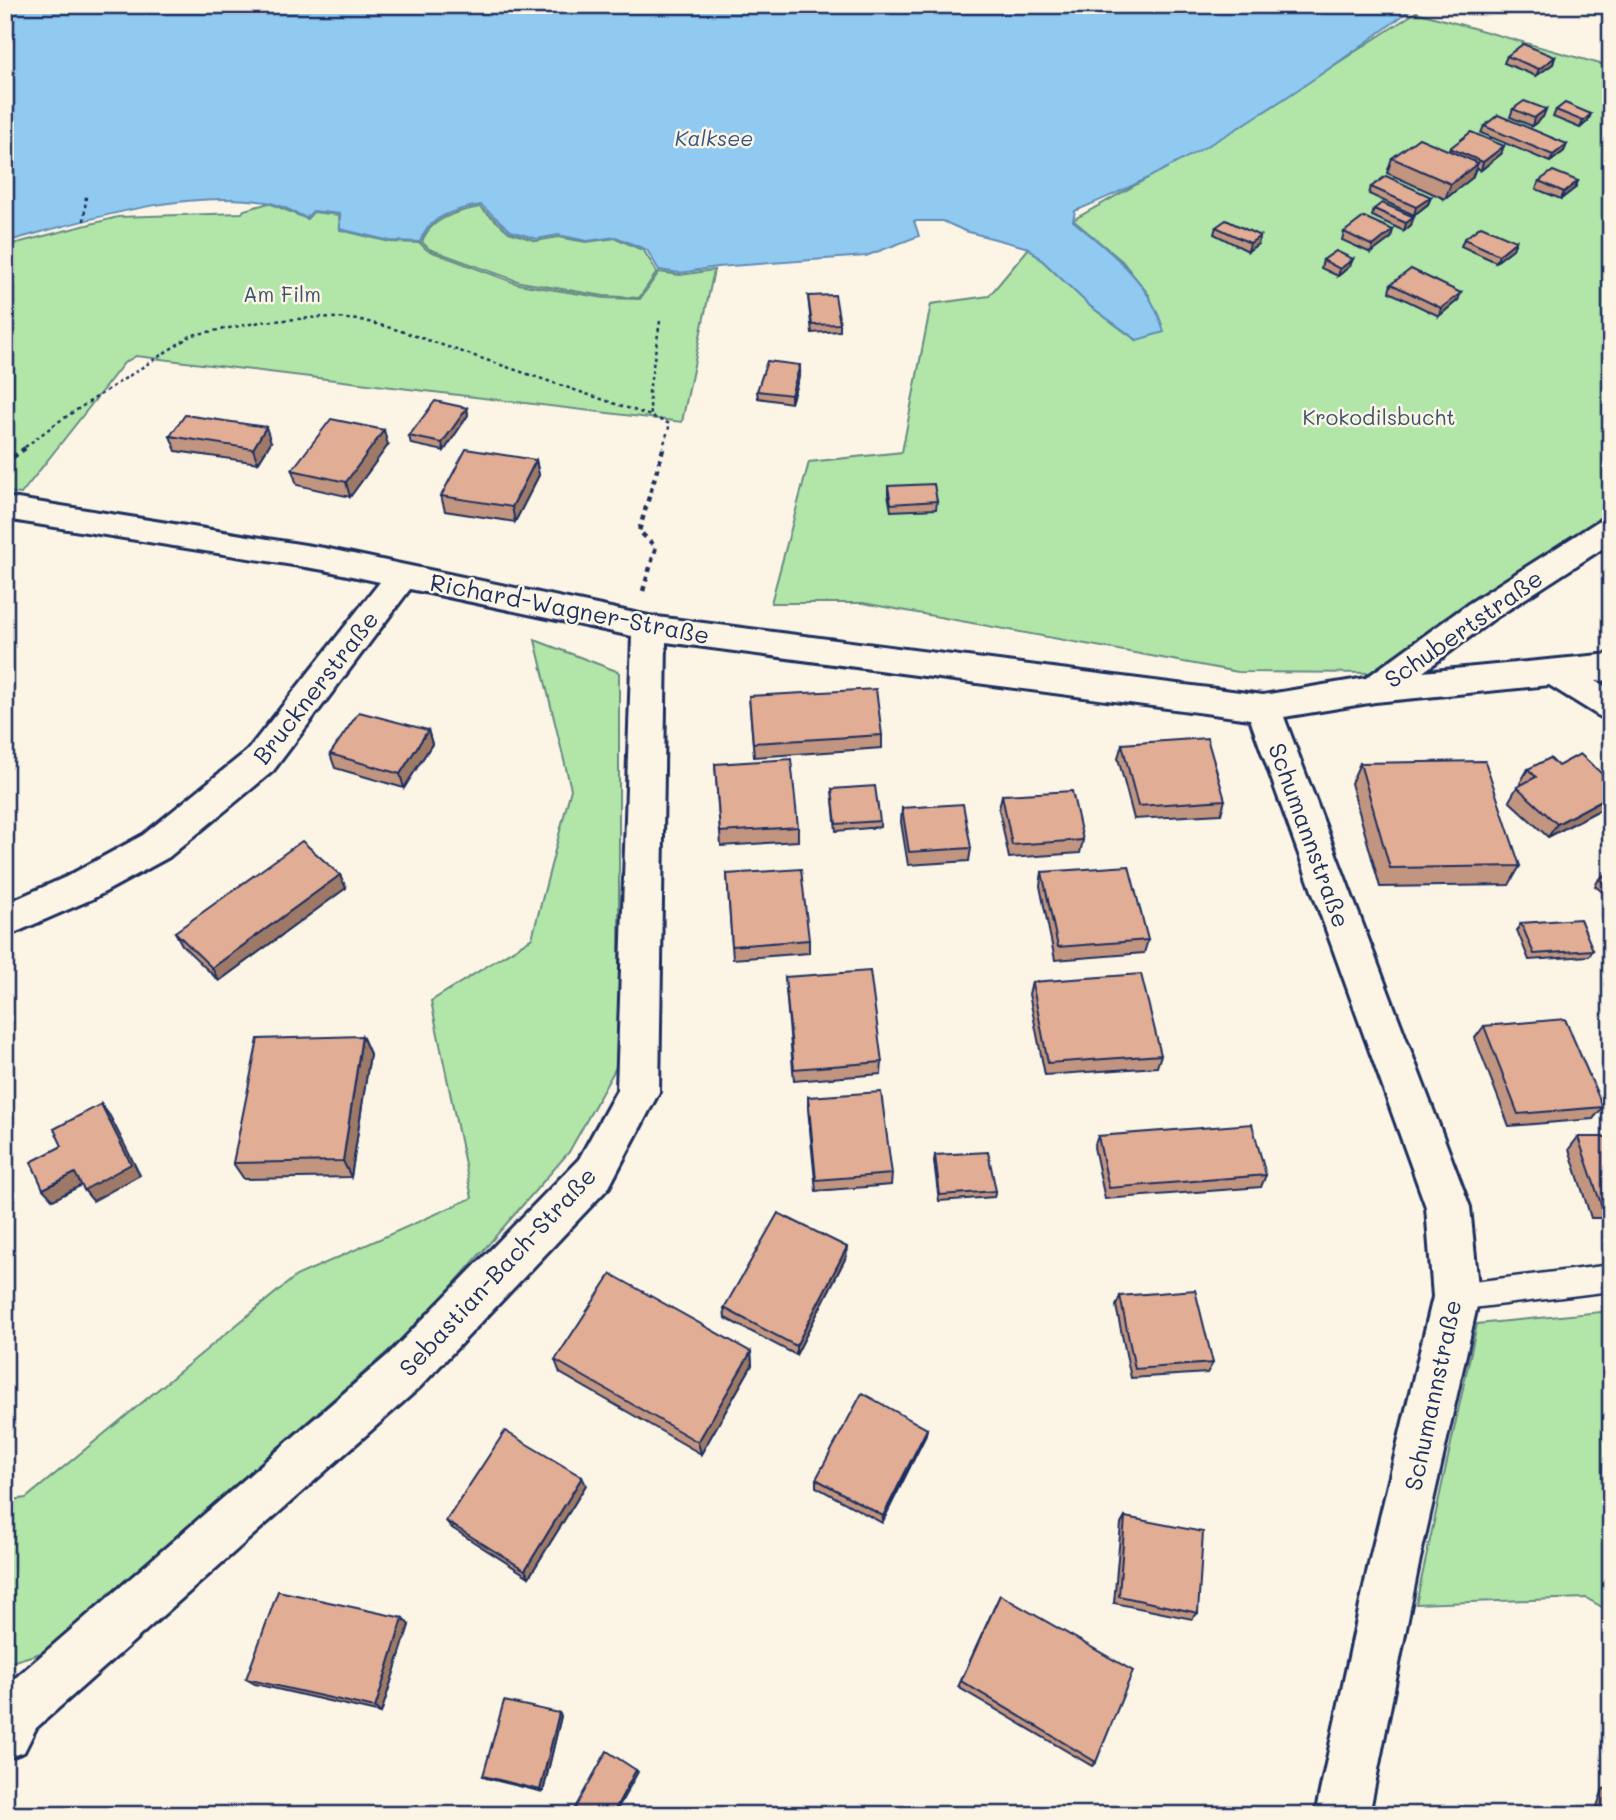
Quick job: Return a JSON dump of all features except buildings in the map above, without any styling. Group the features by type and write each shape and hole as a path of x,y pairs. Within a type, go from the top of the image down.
{"street":[{"name":"Richard-Wagner-Straße","path":"5,508 404,574 641,626 1263,708"},
{"name":"Schubertstraße","path":"1263,708 1375,689 1480,612 1611,528"},
{"name":"Brucknerstraße","path":"5,921 79,888 156,846 260,761 404,574"},
{"name":"Sebastian-Bach-Straße","path":"9,1720 404,1371 594,1173 638,1092 641,626"},
{"path":"1375,689 1611,667"},
{"path":"1556,673 1611,707"},
{"name":"Schumannstraße","path":"1263,708 1448,1207 1456,1297 1395,1559 1342,1815"}],"lane":[{"path":"1456,1297 1611,1278"}],"path":[{"path":"84,221 86,196"},
{"path":"5,463 58,422 192,335 261,322 322,317 361,320 398,330 670,424 639,531 656,547 641,626"},
{"path":"651,416 649,392 660,321"}],"green space":[{"name":"Krokodilsbucht","path":"1416,12 1611,67 1611,531 1479,630 1387,673 1238,672 863,603 771,603 809,462 902,452 931,304 989,296 1029,248 1090,306 1136,340 1149,295 1122,261 1073,220 1241,126"},
{"name":"Am Film","path":"269,203 307,219 313,212 339,215 340,230 390,242 420,243 427,250 518,284 605,298 640,299 659,272 680,275 714,270 682,422 136,356 124,363 21,494 5,492 5,246 118,217 242,213 244,210"},
{"path":"480,207 509,232 536,241 558,237 586,242 616,238 644,251 657,272 639,298 604,296 520,282 429,249 422,242 438,221"},
{"path":"535,640 619,672 619,1062 569,1152 419,1324 44,1652 5,1664 5,1501 26,1498 296,1276 472,1198 431,1001 532,938 571,789"},
{"path":"1611,1311 1611,1612 1586,1598 1416,1604 1477,1324"}],"water":[{"name":"Kalksee","path":"5,5 1417,5 1295,92 1209,145 1075,211 1073,221 1128,269 1150,298 1158,314 1164,332 1137,340 1090,306 1029,248 965,231 943,221 914,221 919,236 866,256 717,267 680,273 659,270 647,250 616,237 587,241 558,235 537,239 511,231 481,205 444,215 430,226 420,242 390,241 340,229 340,214 313,211 306,218 271,203 234,199 168,203 134,209 5,242"}]}
